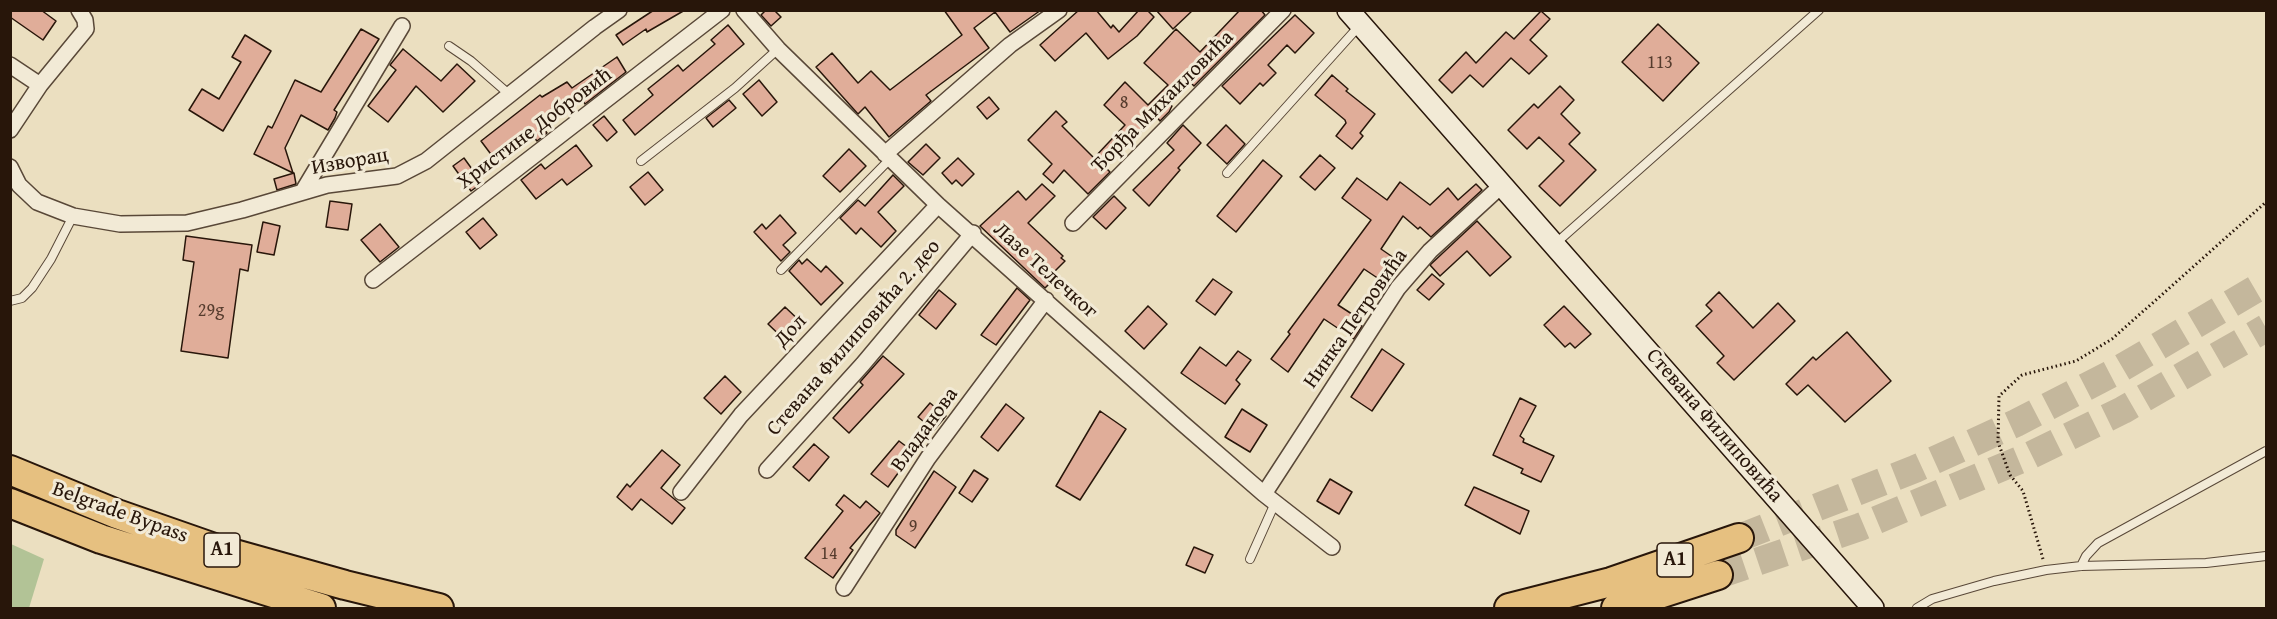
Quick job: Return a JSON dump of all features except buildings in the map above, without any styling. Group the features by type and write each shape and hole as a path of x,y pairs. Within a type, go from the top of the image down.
{"highway":[{"name":"Belgrade Bypass","path":"10,470 117,514 220,550 440,609"},
{"name":"Belgrade Bypass","path":"10,503 101,539 321,609"},
{"name":"A1","path":"1509,609 1611,582 1739,538"},
{"name":"A1","path":"1616,609 1718,575"}],"main road":[{"name":"Стевана Филиповића","path":"1355,16 1873,609"}],"street":[{"path":"10,130 40,85 86,29 85,20 79,10"},
{"name":"Изворац","path":"10,167 27,194 37,202 73,216 120,224 187,223 242,210 303,191 397,176 426,161 594,27 620,10"},
{"name":"Христине Добровић","path":"373,280 722,10"},
{"name":"Лазе Телечког","path":"744,10 778,49 938,205 973,233 1269,499 1332,547"},
{"path":"888,156 1010,45 1059,10"},
{"name":"Ђорђа Михаиловића","path":"1074,223 1283,10"},
{"path":"303,191 402,26"},
{"path":"10,65 40,85"},
{"name":"Нинка Петровића","path":"1269,499 1398,288 1430,251 1502,185"},
{"name":"Дол","path":"681,492 741,415 938,205"},
{"name":"Стевана Филиповића 2. део","path":"767,470 862,364 973,233"},
{"name":"Владанова","path":"844,588 928,458 1046,300"}],"lane":[{"path":"1555,244 1819,10"},
{"path":"1227,173 1355,16"},
{"path":"448,46 471,61 510,95"},
{"path":"641,162 735,88 778,49"},
{"path":"781,270 888,156"},
{"path":"10,301 22,298 32,288 51,259 73,216"},
{"path":"2081,566 2086,556 2098,543 2266,451"},
{"path":"1250,559 1269,499"},
{"path":"1917,609 1932,599 2046,570 2081,566 2206,563 2266,556"}],"path":[{"path":"2046,570 2023,491 2010,475 1998,442 1999,396 2022,375 2076,361 2112,339 2266,202"}],"green space":[{"path":"11,544 44,559 29,608 11,608"}],"tunnel":[{"path":"1739,538 1915,469 2016,423 2111,374 2266,283"},
{"path":"1718,575 1860,527 2029,456 2123,410 2266,328"}]}
